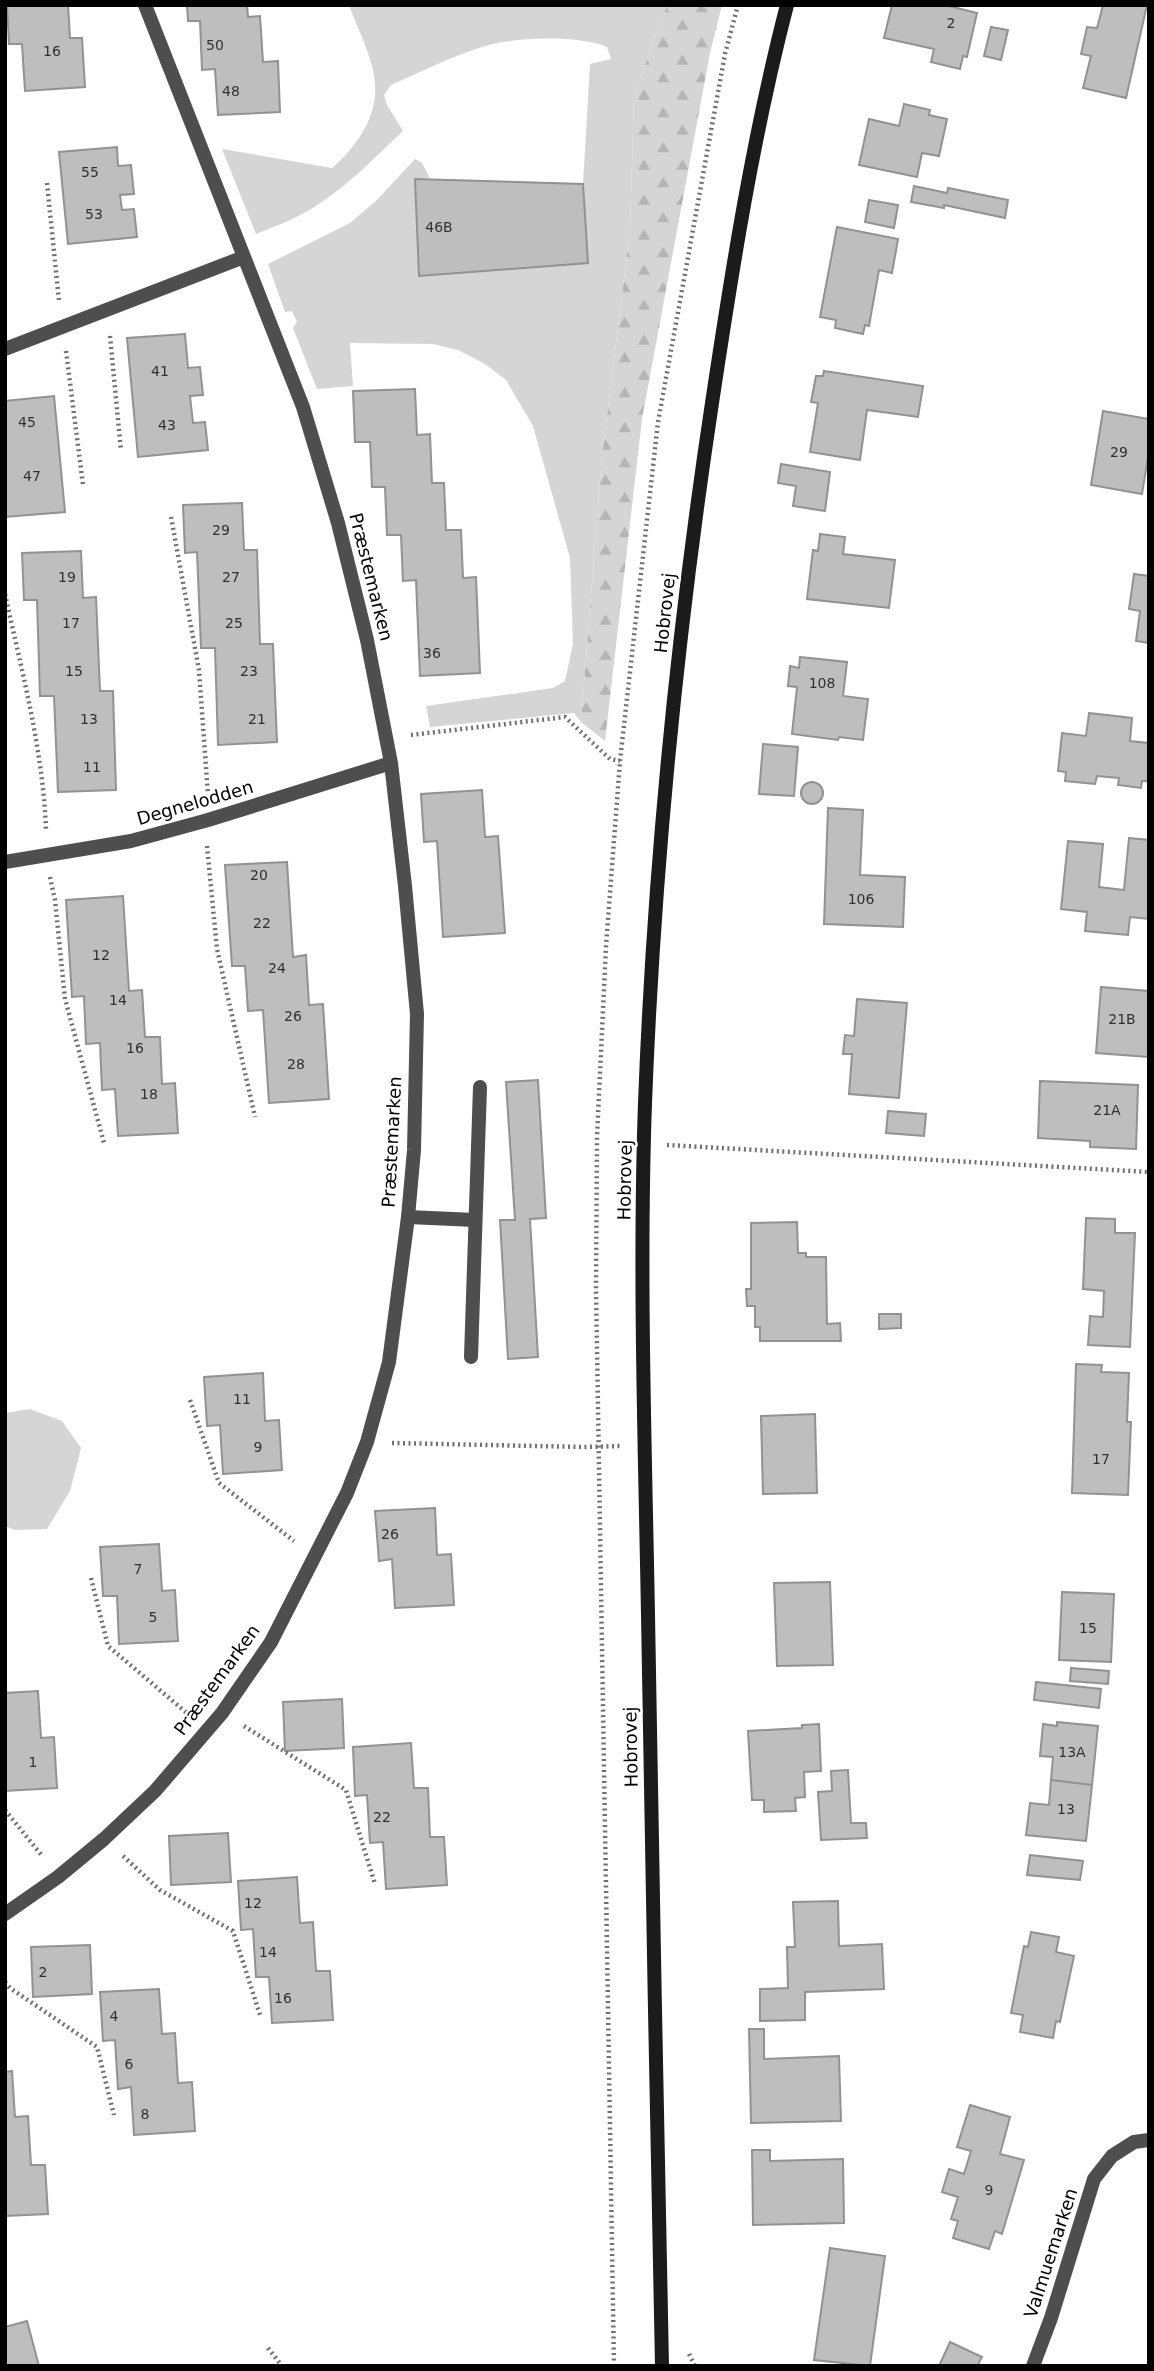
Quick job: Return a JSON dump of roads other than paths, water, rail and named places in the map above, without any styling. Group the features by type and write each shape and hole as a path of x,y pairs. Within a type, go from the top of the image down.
{"main road":[{"name":"Hobrovej","path":"662,2366 643,1290 651,978 662,814 693,530 729,292 773,61 787,5"}],"street":[{"name":"Præstemarken","path":"5,1914 58,1877 155,1791 208,1731 271,1642 347,1493 367,1442 389,1362 414,1150 417,1014 391,763 367,640 338,523 303,407 145,5"},
{"path":"5,349 244,257"},
{"name":"Degnelodden","path":"5,862 131,841 391,763"},
{"path":"471,1357 480,1087"},
{"path":"408,1217 475,1220"},
{"name":"Valmuemarken","path":"1033,2366 1051,2318 1094,2179 1112,2156 1134,2142 1149,2140"}]}
